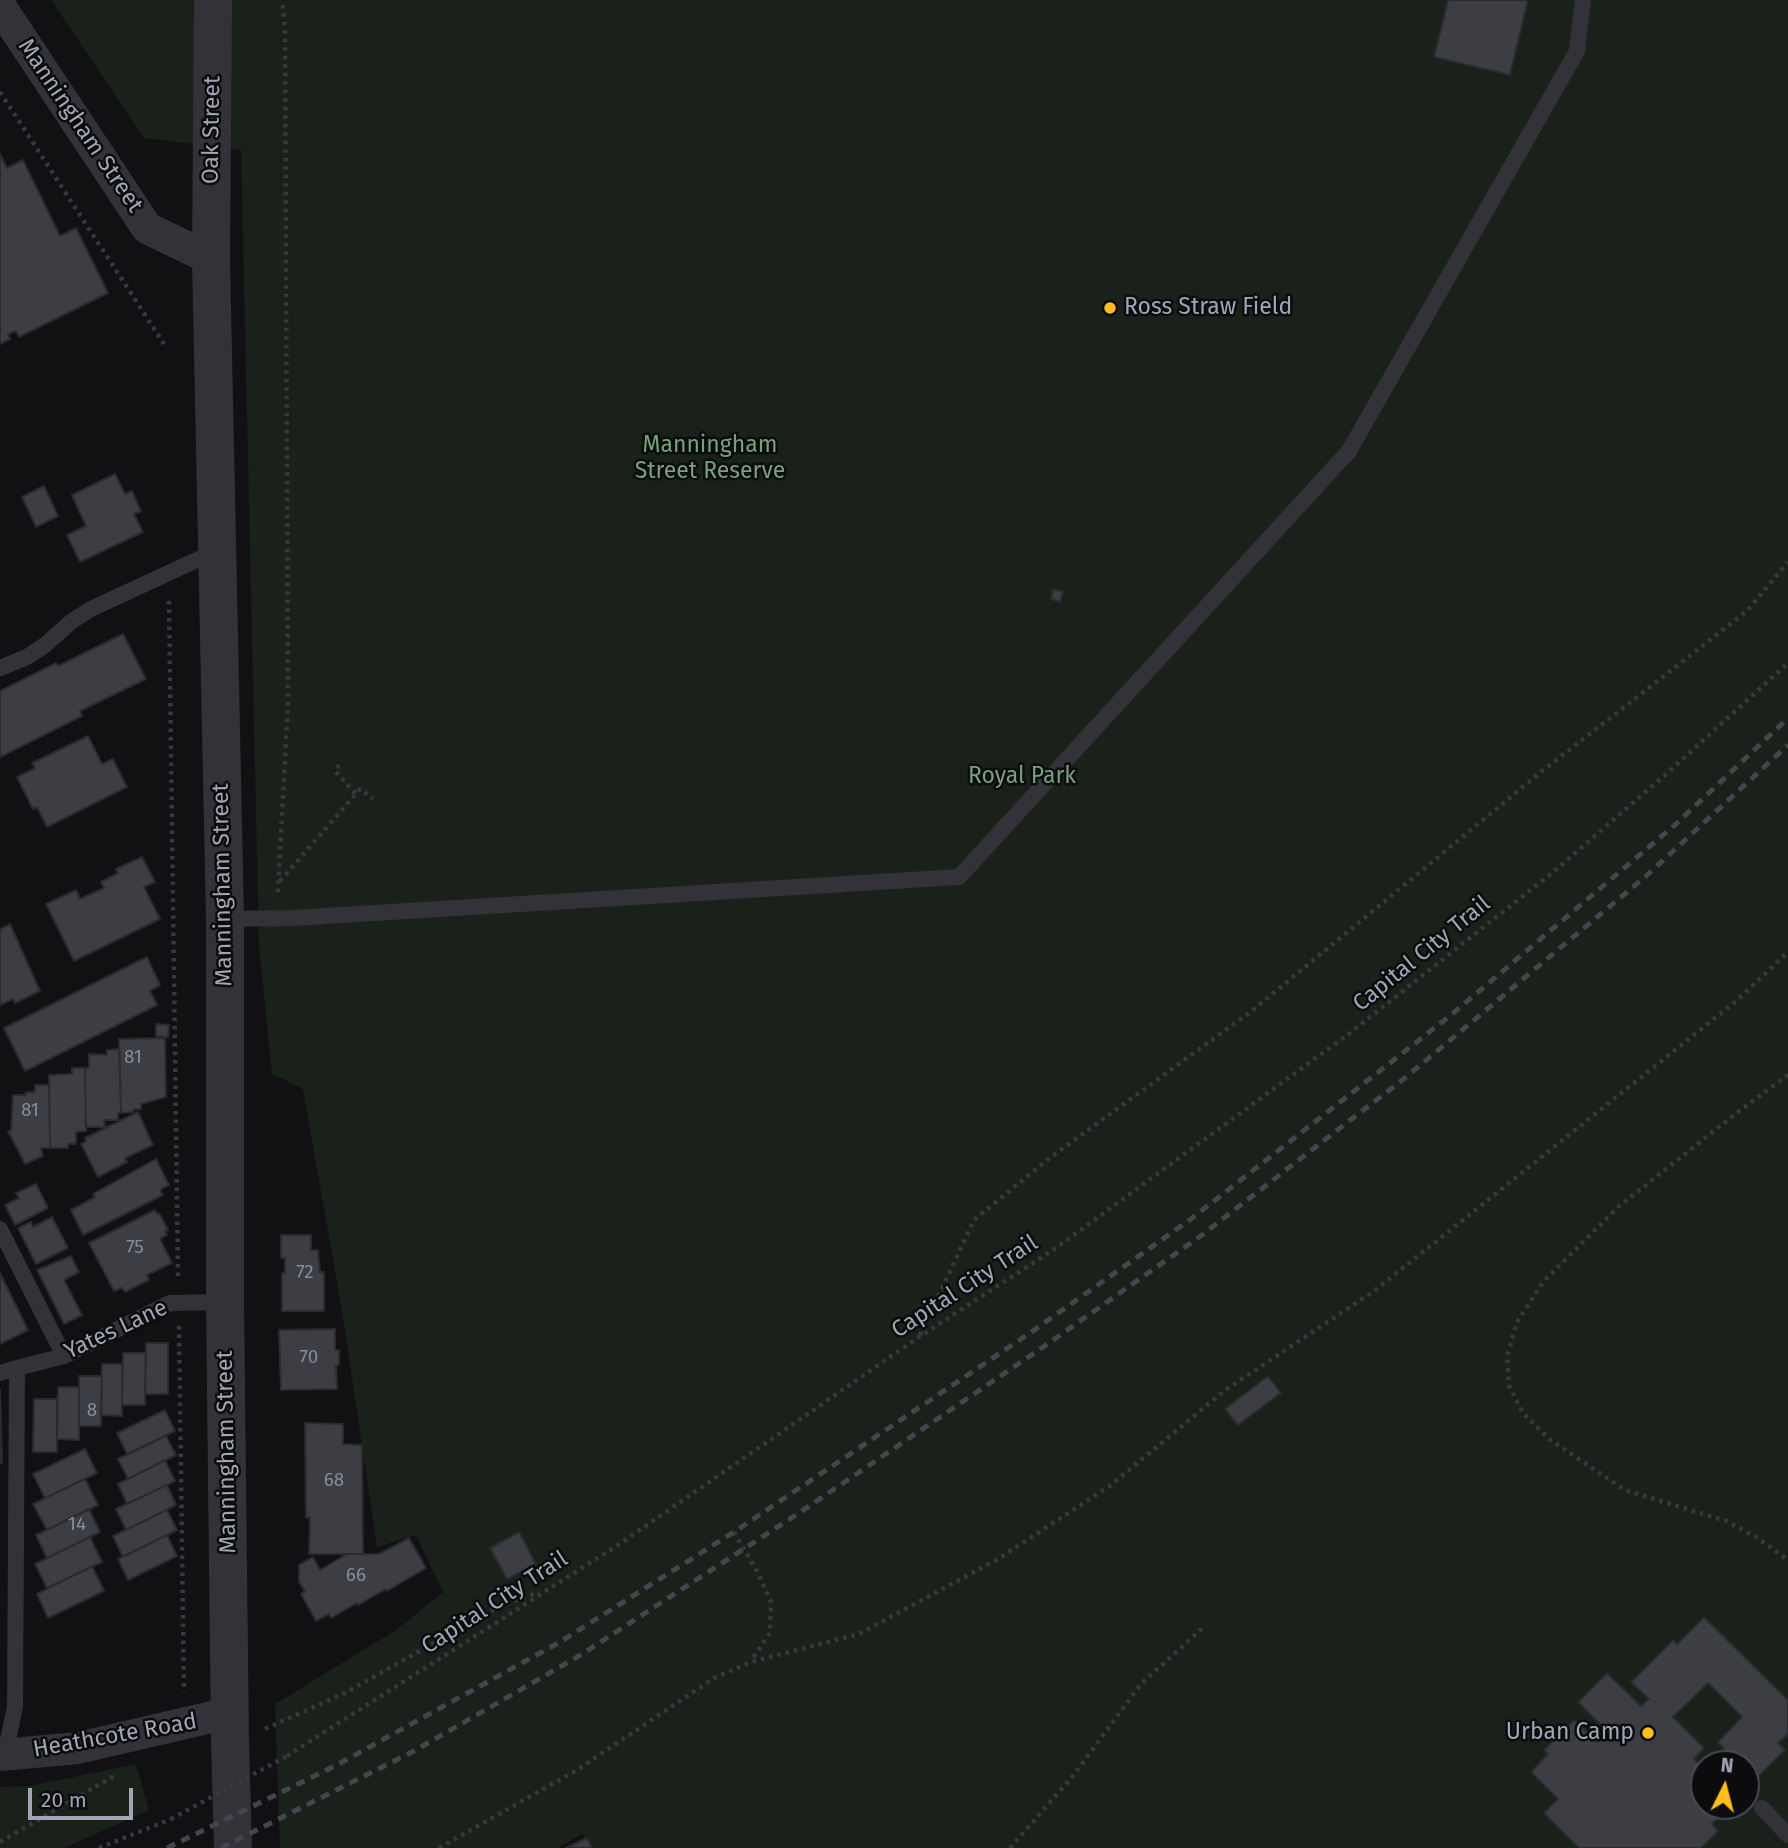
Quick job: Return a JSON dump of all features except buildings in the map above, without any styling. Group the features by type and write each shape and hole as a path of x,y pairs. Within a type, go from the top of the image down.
{"street":[{"name":"Oak Street","path":"211,259 214,0"},
{"name":"Manningham Street","path":"0,6 147,228 211,259 225,919 225,1302 233,1848"},
{"name":"Heathcote Road","path":"2,1755 78,1748 229,1713"}],"lane":[{"path":"225,919 959,877 1349,451 1577,51 1583,0"},
{"path":"0,668 36,651 91,609 218,550"},
{"path":"0,1228 64,1356"},
{"name":"Yates Lane","path":"0,1373 64,1356 170,1303 225,1302"},
{"path":"2,1755 15,1707 17,1368"},
{"path":"1762,1808 1788,1835"}],"path":[{"path":"277,918 288,702 285,27 282,0"},
{"path":"0,92 164,344"},
{"path":"919,1337 974,1220 1046,1160 1253,1010 1541,772 1747,611 1788,562"},
{"path":"169,573 185,1724"},
{"name":"Capital City Trail","path":"99,1848 170,1819 287,1756 640,1530 919,1337 1056,1248 1346,1036 1552,873 1788,663"},
{"path":"339,765 335,771 356,794"},
{"path":"279,883 360,789 373,799"},
{"path":"439,1848 577,1770 714,1678 751,1662 859,1634 998,1559 1111,1485 1224,1391 1374,1291 1735,1002 1788,952"},
{"path":"1788,1075 1616,1208 1561,1263 1543,1282 1517,1322 1507,1357 1509,1386 1523,1413 1549,1439 1625,1490 1726,1521 1756,1536 1788,1560"},
{"path":"734,1532 771,1602 770,1633 751,1662"},
{"path":"277,1725 345,1693 498,1607 546,1590"},
{"path":"1010,1848 1073,1776 1141,1684 1206,1625"},
{"path":"0,1842 124,1770"}],"green space":[{"name":"Royal Park","path":"51,0 1788,0 1788,1848 591,1848 582,1834 558,1848 280,1848 275,1704 396,1630 443,1592 416,1535 377,1547 343,1317 303,1089 272,1074 259,945 241,150 144,138"},
{"path":"136,1764 149,1810 64,1848 0,1848 0,1787 30,1786"}],"railway":[{"path":"167,1848 335,1766 560,1642 734,1532 1030,1333 1191,1219 1451,1015 1676,824 1788,718"},
{"path":"221,1848 414,1751 579,1656 799,1513 1046,1345 1202,1235 1406,1077 1645,877 1788,745"}],"place":[{"name":"Ross Straw Field","path":"1110,308"},
{"name":"Urban Camp","path":"1648,1733"}],"park label":[{"name":"Manningham Street Reserve","path":"710,459"}]}
